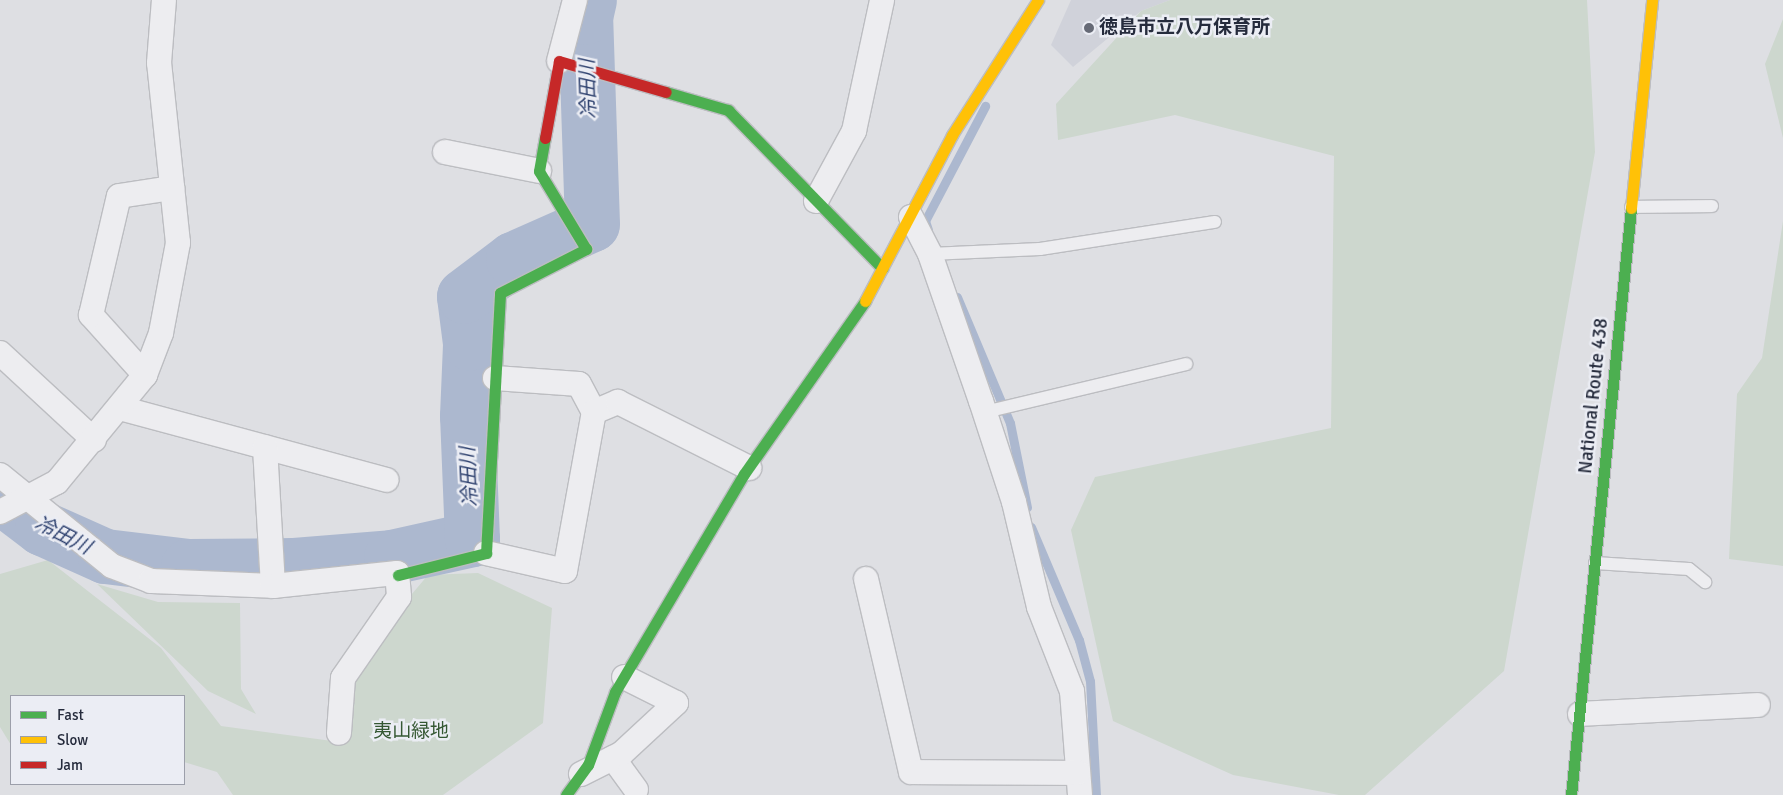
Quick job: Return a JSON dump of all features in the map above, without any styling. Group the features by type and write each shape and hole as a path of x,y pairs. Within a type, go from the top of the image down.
{"main road":[{"path":"566,795 581,774 624,677 749,468 872,291 882,268 911,217 952,135 1038,0"},
{"name":"National Route 438","path":"1571,795 1652,0"},
{"path":"398,575 486,553 500,293 586,249 539,170 558,60 728,110 882,268"}],"street":[{"path":"0,512 57,482 94,440 144,375 161,334 178,243 159,63 164,0"},
{"path":"558,60 575,0"},
{"path":"816,200 854,131 882,0"},
{"path":"445,152 539,170"},
{"path":"144,375 92,316 118,196 172,188"},
{"path":"866,579 911,772 1079,784 1072,691 1039,607 1014,502 985,412 930,254 911,217"},
{"path":"0,353 94,440"},
{"path":"486,553 565,572 594,412 579,384 495,378"},
{"path":"594,412 618,402 749,468"},
{"path":"120,408 386,480"},
{"path":"265,447 273,586"},
{"path":"0,475 112,566 151,581 273,586 398,575 399,597 343,678 339,733"},
{"path":"581,774 614,758 676,703 624,677"},
{"path":"1580,714 1758,705"},
{"path":"614,758 636,790"}],"lane":[{"path":"1631,207 1712,206"},
{"path":"930,254 1040,248 1215,222"},
{"path":"985,412 1186,364"},
{"path":"1595,563 1689,569 1706,582"}],"shaded area":[{"name":"徳島市立八万保育所","path":"1071,0 1170,0 1141,11 1073,67 1051,45"}],"green space":[{"path":"1170,0 1587,0 1595,152 1504,671 1365,795 1339,795 1233,775 1113,721 1071,530 1095,477 1331,428 1334,156 1175,115 1058,140 1056,104 1141,11"},
{"path":"1783,19 1783,138 1765,64"},
{"path":"1783,221 1783,566 1729,559 1737,394 1762,358"},
{"name":"夷山緑地","path":"48,560 161,648 221,726 347,743 353,680 406,601 428,575 478,573 552,608 543,723 443,795 233,795 217,772 185,762 185,695 10,695 10,743 0,727 0,574"},
{"path":"97,584 158,602 240,603 241,689 256,714 208,691"}],"waterway":[{"name":"冷田川","path":"0,496 42,528 105,556 188,566 294,565 391,557 472,539 467,416 470,343 464,296 513,259 592,224 585,17 589,0"},
{"path":"928,230 925,221 985,106"},
{"path":"957,297 1010,423 1027,507"},
{"path":"1031,527 1079,640 1090,681 1096,795"}],"traffic: fast":[{"path":"666,92 728,110 882,268"},
{"path":"398,575 486,553 500,293 586,249 539,171 545,138"},
{"path":"1571,795 1631,208"},
{"path":"566,795 588,765 615,692 744,474 865,301"}],"traffic: slow":[{"path":"865,301 952,135 1038,0"},
{"path":"1631,208 1652,0"}],"traffic: jam":[{"path":"545,138 559,61 666,92"}],"place":[{"name":"徳島市立八万保育所","path":"1089,28"}]}
